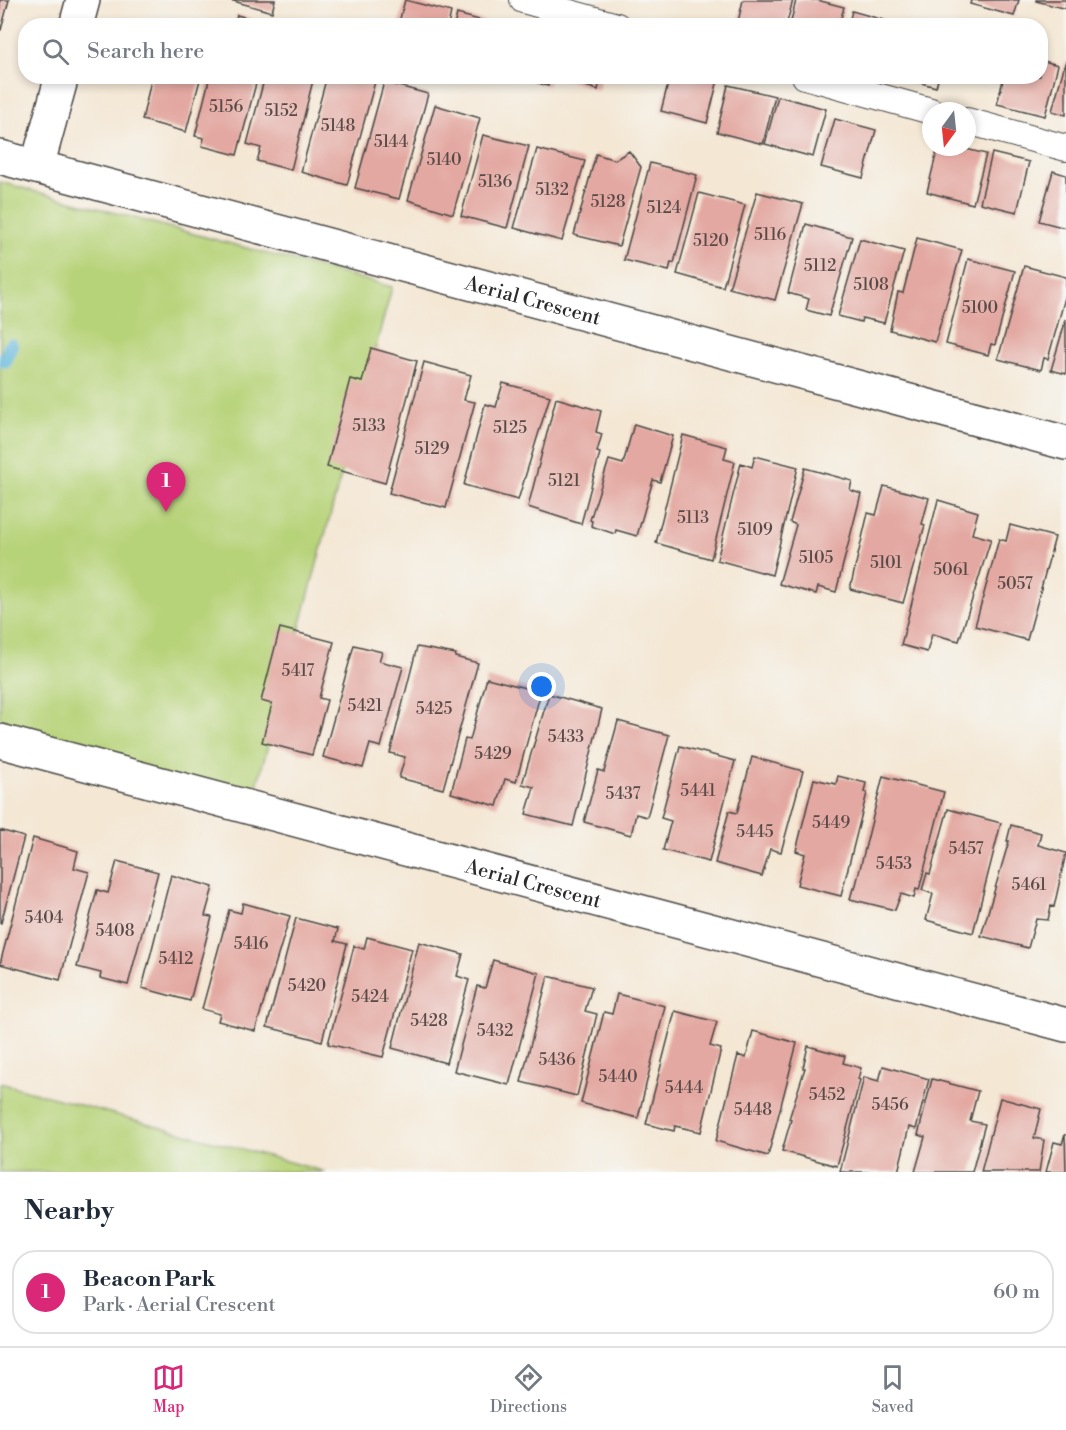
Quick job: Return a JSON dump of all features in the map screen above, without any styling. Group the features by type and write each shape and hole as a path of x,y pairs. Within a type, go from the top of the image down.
{"street":[{"path":"78,18 83,0"},
{"path":"37,167 60,84"},
{"name":"Aerial Crescent","path":"0,157 1066,443"},
{"name":"Aerial Crescent","path":"0,741 1066,1025"}],"lane":[{"path":"524,0 588,18"},
{"path":"834,84 922,108"},
{"path":"976,123 1066,148"}],"green space":[{"path":"0,182 392,287 252,804 0,736"},
{"path":"0,1083 326,1172 0,1172"}],"building":[{"path":"0,0 9,0 1,30 0,30"},
{"path":"230,0 275,0 272,12"},
{"path":"405,0 451,12 450,18 400,18"},
{"path":"743,0 793,0 788,18 739,18"},
{"path":"796,0 817,0 844,7 841,18 792,18"},
{"path":"971,0 1019,0 1014,16 970,4"},
{"path":"1066,0 1066,9 1036,1"},
{"path":"852,11 877,18 850,18"},
{"path":"457,14 472,18 456,18"},
{"path":"1066,60 1066,115 1052,111"},
{"path":"1048,62 1058,65 1045,116 997,104 1002,84 1048,84"},
{"path":"150,84 199,84 186,132 142,120"},
{"path":"208,84 256,84 237,155 202,146 204,138 195,136"},
{"path":"263,84 312,84 291,170 257,161 261,148 247,144"},
{"path":"325,84 374,84 347,185 301,172"},
{"path":"383,84 428,94 399,199 355,188"},
{"path":"580,84 599,84 598,90"},
{"path":"668,84 717,84 707,123 661,111"},
{"path":"728,85 775,96 763,144 717,132"},
{"path":"778,96 826,109 813,157 765,144"},
{"path":"435,105 480,118 453,214 408,200"},
{"path":"835,119 876,130 863,178 821,167"},
{"path":"483,135 529,146 507,228 461,216"},
{"path":"537,149 585,161 562,241 514,228"},
{"path":"629,151 641,167 619,246 574,235 596,154 615,160"},
{"path":"976,152 986,154 973,204 927,192 936,156 976,156"},
{"path":"992,153 1029,162 1017,212 980,203"},
{"path":"650,163 697,175 674,263 671,262 669,271 624,260"},
{"path":"1053,171 1066,175 1066,228 1039,221"},
{"path":"757,192 803,204 775,300 729,288"},
{"path":"699,193 745,205 723,287 677,274"},
{"path":"806,224 852,237 829,316 806,310 809,299 788,293"},
{"path":"917,238 962,250 935,342 890,330 898,292 903,293"},
{"path":"860,239 904,251 884,323 862,318 861,322 838,316"},
{"path":"968,259 1015,271 995,345 991,344 988,355 946,344"},
{"path":"1024,266 1066,277 1066,294 1048,359 1044,358 1041,370 998,359"},
{"path":"1066,319 1066,374 1051,370"},
{"path":"371,348 417,361 385,483 327,467 350,379 362,382"},
{"path":"424,362 471,375 464,400 475,402 446,508 389,493"},
{"path":"503,383 550,396 518,500 464,485 485,404 496,407"},
{"path":"556,398 601,411 596,432 602,434 597,452 600,453 581,524 528,507"},
{"path":"634,424 673,436 660,482 653,480 637,536 616,530 615,534 591,526 592,521 590,520 609,460 623,464"},
{"path":"683,435 727,447 724,459 735,462 711,559 656,543"},
{"path":"755,456 798,467 772,575 717,560 741,463 752,467"},
{"path":"805,468 852,481 850,490 861,494 836,592 818,587 816,594 779,584 796,525 790,522"},
{"path":"884,486 929,498 922,524 925,525 903,603 850,589 868,513 876,515"},
{"path":"938,500 978,512 972,534 991,539 959,641 932,634 927,652 901,645"},
{"path":"1010,525 1055,537 1027,640 975,626 999,539 1006,541"},
{"path":"280,628 334,642 319,698 327,700 312,755 262,742 272,704 261,701"},
{"path":"354,645 382,652 379,661 403,667 381,747 370,744 363,768 323,757"},
{"path":"417,647 456,654 455,657 478,663 443,789 399,778 405,757 390,753"},
{"path":"487,678 541,692 516,782 505,779 497,806 451,793 465,739 470,740"},
{"path":"549,694 602,709 573,826 526,814 534,787 522,784"},
{"path":"618,721 669,735 647,817 636,814 631,835 584,822 598,770 604,772"},
{"path":"680,746 735,761 709,862 663,850 671,821 661,818"},
{"path":"752,757 803,771 781,852 770,849 762,876 715,863 729,811 737,813"},
{"path":"838,776 866,783 864,792 867,793 841,896 797,885 805,854 796,851 814,779 836,784"},
{"path":"883,776 944,792 919,890 916,889 914,898 901,894 895,910 850,899 853,888 855,889"},
{"path":"948,809 1001,823 973,933 926,920 933,894 922,890 927,873 930,874"},
{"path":"1011,825 1041,833 1038,845 1066,853 1054,907 1051,906 1048,920 1036,919 1028,948 981,936 1009,841 1007,841"},
{"path":"0,830 24,837 1,923 0,923"},
{"path":"33,838 78,851 74,868 89,872 60,980 0,964"},
{"path":"117,861 158,872 128,985 100,978 101,973 77,967 97,890 108,893"},
{"path":"171,875 213,887 205,916 212,917 190,1001 142,988"},
{"path":"243,903 290,916 255,1031 218,1021 220,1014 202,1009 229,910 241,913"},
{"path":"296,918 338,929 335,941 347,944 322,1041 267,1027"},
{"path":"367,937 412,949 383,1057 328,1044 354,946 364,949"},
{"path":"419,942 463,954 457,976 469,980 446,1063 392,1048"},
{"path":"493,960 539,973 509,1085 454,1071 477,986 485,988"},
{"path":"548,976 592,987 585,1011 597,1014 577,1096 521,1082"},
{"path":"617,994 665,1006 638,1118 581,1103 604,1012 612,1014"},
{"path":"675,1011 717,1022 710,1046 721,1049 701,1132 675,1126 674,1131 646,1124"},
{"path":"753,1031 797,1043 768,1156 716,1141 738,1055 746,1058"},
{"path":"808,1046 845,1056 843,1063 861,1068 858,1079 860,1080 837,1166 782,1151 805,1068 803,1068"},
{"path":"883,1066 929,1079 916,1129 909,1127 898,1172 840,1172 864,1077 879,1081"},
{"path":"932,1079 978,1091 970,1121 985,1124 972,1172 915,1172 925,1137 918,1135"},
{"path":"1000,1098 1041,1109 1034,1138 1044,1140 1039,1172 981,1172"},
{"path":"1065,1134 1066,1172 1046,1172 1054,1142 1062,1144"}],"waterway":[{"path":"5,361 11,345"}],"place":[{"name":"Beacon Park","path":"166,512"}]}
